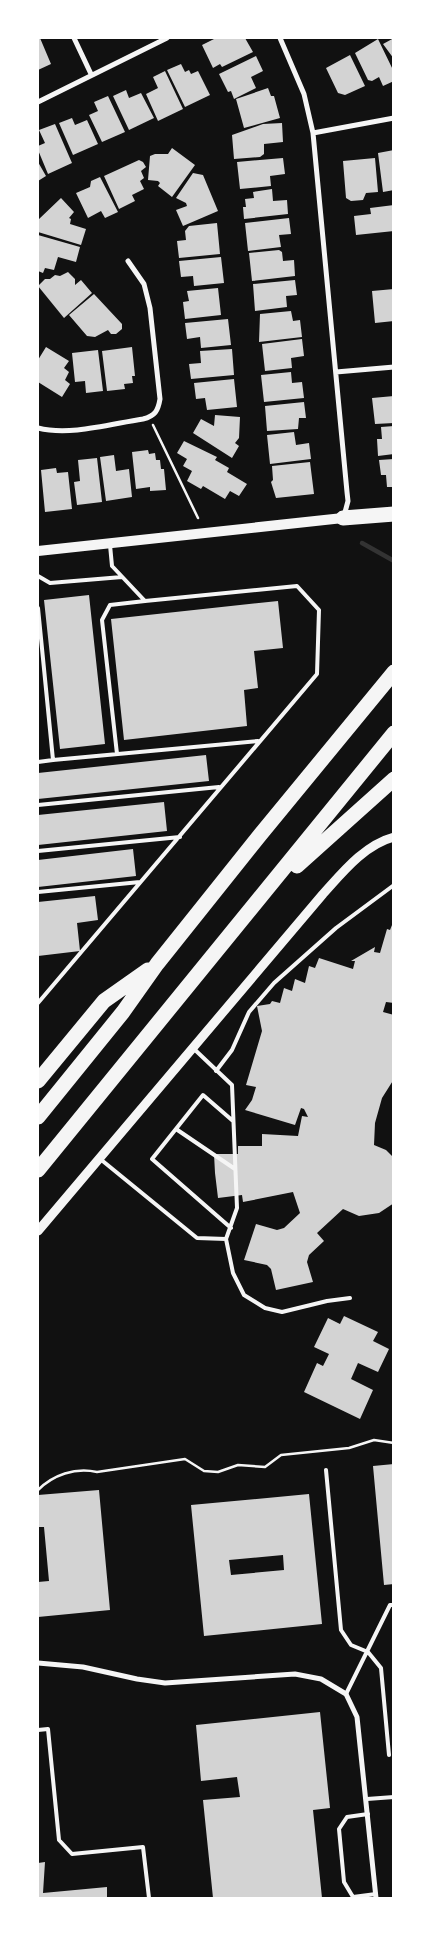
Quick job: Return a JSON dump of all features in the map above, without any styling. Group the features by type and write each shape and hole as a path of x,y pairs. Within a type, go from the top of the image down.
{"highway":[{"path":"344,518 394,514"},
{"path":"38,1117 123,1012 157,964 394,672"},
{"path":"38,1170 394,733"},
{"path":"260,899 394,779"},
{"path":"38,1081 104,1001 157,964"}],"main road":[{"path":"38,551 344,518"}],"street":[{"path":"74,38 91,74"},
{"path":"38,102 91,74 167,38"},
{"path":"280,38 304,94 313,132 348,501 344,518"},
{"path":"313,132 394,118"},
{"path":"38,428 55,430 80,428 150,417 158,409 160,399 150,308 144,284 128,261"},
{"path":"336,372 394,366"},
{"path":"38,1231 350,864 366,852 394,837"},
{"path":"38,1663 83,1667 137,1680 165,1683 295,1674 321,1679 346,1694 357,1717 376,1896"}],"lane":[{"path":"110,544 112,566 145,601"},
{"path":"38,576 50,583 122,577"},
{"path":"38,1003 180,837 258,741 317,674 319,610 297,586 110,605 102,620 117,754"},
{"path":"38,608 53,760"},
{"path":"38,762 258,741"},
{"path":"38,805 219,787"},
{"path":"38,851 180,837"},
{"path":"38,892 141,882"},
{"path":"216,1071 232,1050 249,1012 274,984 336,928 394,885"},
{"path":"192,1048 232,1085 237,1208 226,1239 234,1273 244,1295 265,1308 282,1312 327,1301 350,1298"},
{"path":"231,1228 152,1159 203,1095 233,1121"},
{"path":"176,1129 236,1169"},
{"path":"99,1158 197,1238 226,1239"},
{"path":"326,1470 341,1630 351,1645 368,1652 381,1668 389,1755"},
{"path":"346,1694 390,1605 394,1605"},
{"path":"38,1730 48,1729 60,1840 72,1854 144,1847 149,1898"},
{"path":"367,1799 394,1797"},
{"path":"368,1814 347,1817 339,1829 344,1882 353,1896 376,1896"}],"path":[{"path":"150,417 198,518"},
{"path":"38,1490 50,1478 84,1469 97,1472 185,1459 204,1471 218,1472 238,1465 265,1466 281,1455 350,1448 374,1440 394,1443"}],"building":[{"path":"38,38 40,38 51,64 38,70"},
{"path":"216,38 245,38 253,52 222,67 220,64 213,68 202,45"},
{"path":"394,38 394,59 383,44"},
{"path":"378,39 394,72 394,81 383,86 379,77 372,81 368,80 355,53"},
{"path":"350,55 365,86 345,95 338,93 326,68"},
{"path":"256,56 263,71 251,77 256,88 234,99 231,91 228,92 219,74"},
{"path":"181,64 185,72 189,70 191,74 198,71 210,95 185,107 167,70"},
{"path":"165,71 183,109 158,121 146,94 158,88 153,77"},
{"path":"268,88 271,96 274,96 280,118 244,128 236,99"},
{"path":"126,90 129,98 141,93 154,118 129,130 113,96"},
{"path":"108,96 125,132 102,142 89,115 98,111 94,102"},
{"path":"72,118 75,125 87,120 98,144 73,155 59,123"},
{"path":"282,123 283,142 264,144 264,154 260,157 234,159 232,135 263,124"},
{"path":"55,124 72,163 48,174 38,150 38,146 45,143 39,130"},
{"path":"172,148 195,165 172,197 158,186 160,183 158,181 148,180 150,156 168,154"},
{"path":"394,150 394,190 383,192 378,153"},
{"path":"283,158 285,174 270,176 271,186 240,189 237,162"},
{"path":"375,158 378,192 366,193 363,200 351,201 346,198 343,161"},
{"path":"139,160 146,167 141,171 144,178 140,181 144,189 132,195 135,201 119,209 104,176"},
{"path":"38,162 46,176 38,181"},
{"path":"193,173 203,175 218,211 183,226 176,210 187,206 186,203 176,198"},
{"path":"100,177 118,212 105,218 101,211 88,218 76,193 90,187 91,181"},
{"path":"272,189 273,201 287,200 288,214 244,219 243,207 246,207 245,199 254,198 253,192"},
{"path":"61,198 74,212 69,218 71,219 70,224 86,229 81,245 38,232 38,220"},
{"path":"394,205 394,231 356,235 354,216 371,214 370,208"},
{"path":"289,218 291,234 279,235 281,247 248,251 245,223"},
{"path":"217,223 220,254 179,258 177,241 186,240 185,231 189,226"},
{"path":"38,235 80,247 76,262 58,257 54,270 45,268 43,273 38,271"},
{"path":"279,250 282,252 283,261 294,260 295,276 252,281 249,253"},
{"path":"221,257 224,283 194,286 193,276 181,277 179,261"},
{"path":"68,272 75,279 75,285 81,280 92,293 64,318 38,286 45,279"},
{"path":"295,280 297,295 286,296 287,307 255,311 253,284"},
{"path":"218,288 221,315 185,319 183,302 189,301 187,291"},
{"path":"394,289 394,321 375,323 372,291"},
{"path":"94,294 122,324 122,329 116,334 111,334 108,330 95,337 87,336 69,315"},
{"path":"291,311 293,321 300,320 302,337 259,342 260,314"},
{"path":"228,319 231,345 201,348 200,337 187,339 185,323"},
{"path":"302,339 304,356 291,358 292,368 265,371 262,344"},
{"path":"46,347 69,361 64,368 69,372 65,380 70,384 62,397 38,382 38,360"},
{"path":"132,347 135,376 132,376 133,383 124,384 125,389 107,391 102,351"},
{"path":"232,349 234,375 191,379 189,364 201,363 200,351"},
{"path":"98,350 103,391 86,393 85,381 75,382 72,353"},
{"path":"291,372 292,383 302,382 304,398 264,402 261,375"},
{"path":"234,379 237,407 207,410 205,398 196,399 194,383"},
{"path":"394,396 394,423 375,424 372,398"},
{"path":"304,402 306,418 299,418 298,429 267,431 265,406"},
{"path":"215,415 240,417 239,438 235,443 239,446 232,458 193,433 201,419 214,426"},
{"path":"394,426 394,454 378,456 377,439 382,439 381,427"},
{"path":"294,432 296,445 309,443 311,459 270,464 267,435"},
{"path":"184,441 217,457 215,460 229,468 227,472 247,484 239,496 230,491 225,499 203,486 201,489 187,481 192,471 183,466 187,459 177,453"},
{"path":"148,450 149,454 155,453 156,460 160,460 161,469 164,469 166,490 150,491 150,487 136,489 132,452"},
{"path":"114,455 116,471 129,469 132,497 106,501 100,457"},
{"path":"97,458 102,502 77,505 74,482 80,481 78,460"},
{"path":"394,459 394,487 387,487 386,475 381,475 379,460"},
{"path":"310,462 314,494 276,498 271,482 273,480 272,466"},
{"path":"56,468 57,473 68,472 72,509 45,512 41,470"},
{"path":"89,595 105,744 60,749 44,600"},
{"path":"278,601 283,648 254,651 258,688 244,690 247,726 124,740 111,619"},
{"path":"206,755 209,781 38,799 38,773"},
{"path":"164,802 167,831 38,845 38,815"},
{"path":"133,849 136,876 38,887 38,860"},
{"path":"95,896 98,920 77,923 80,951 38,956 38,902"},
{"path":"394,920 394,1003 386,1002 383,1012 394,1015 394,1079 382,1098 375,1123 374,1145 386,1150 394,1158 394,1203 379,1213 359,1216 343,1209 317,1233 324,1241 309,1255 307,1262 313,1282 276,1290 271,1269 267,1265 244,1260 256,1224 277,1230 284,1228 300,1213 293,1192 243,1202 242,1195 218,1198 215,1173 214,1154 238,1154 238,1146 262,1146 262,1134 298,1136 302,1116 308,1117 304,1109 301,1108 295,1125 245,1110 252,1100 256,1087 246,1085 262,1031 257,1006 270,1004 272,1001 280,1003 284,988 292,991 295,979 305,983 309,966 315,968 319,958 353,969 355,961 351,961 375,947 374,952 380,953 387,929 390,930"},
{"path":"344,1316 378,1332 373,1341 389,1349 378,1372 358,1363 351,1379 373,1390 360,1419 304,1392 317,1363 323,1366 329,1354 314,1347 328,1318 340,1324"},
{"path":"394,1464 394,1584 384,1585 373,1466"},
{"path":"99,1490 110,1610 38,1617 38,1582 49,1581 44,1527 38,1527 38,1495"},
{"path":"309,1494 322,1624 204,1636 191,1505","holes":["283,1555 284,1570 231,1575 229,1560"]},
{"path":"320,1712 330,1808 313,1810 322,1898 213,1898 203,1800 240,1797 237,1777 201,1781 196,1725"},
{"path":"45,1862 43,1893 107,1887 107,1898 38,1898 38,1863"}],"waterway":[{"path":"362,543 394,561"}]}
